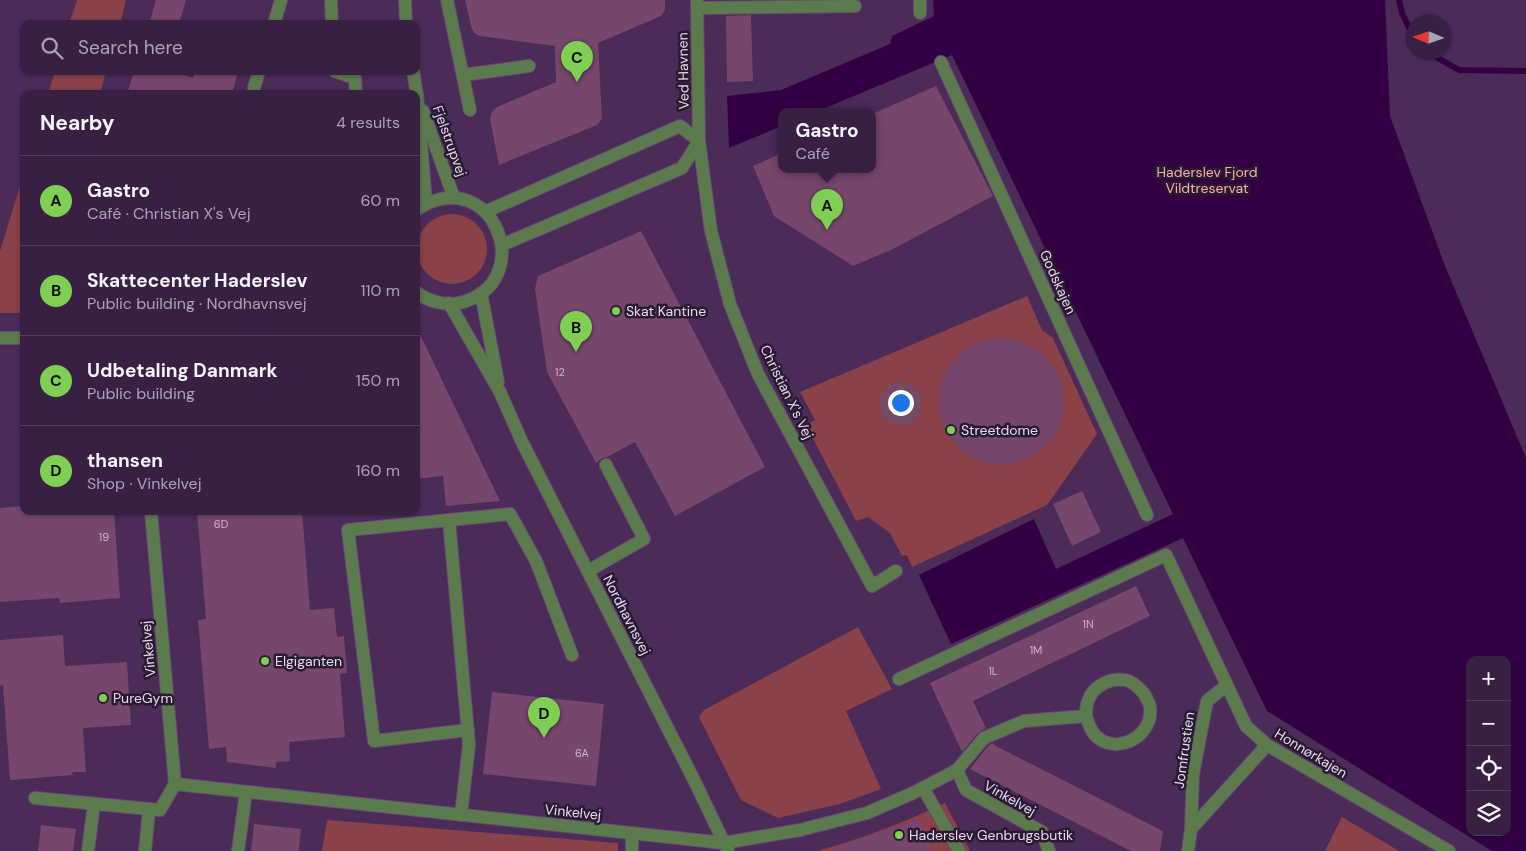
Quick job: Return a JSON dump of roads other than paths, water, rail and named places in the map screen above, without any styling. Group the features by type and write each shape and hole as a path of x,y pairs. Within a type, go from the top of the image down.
{"street":[{"path":"275,20 282,0"},
{"path":"330,0 332,20"},
{"path":"404,0 406,20"},
{"path":"447,0 470,110"},
{"path":"697,4 854,6"},
{"name":"Ved Havnen","path":"697,4 699,141"},
{"name":"Godskajen","path":"941,62 1147,515"},
{"path":"463,75 529,66"},
{"path":"254,88 258,75"},
{"path":"346,75 355,78 356,90"},
{"name":"Fjelstrupvej","path":"414,75 416,90"},
{"name":"Fjelstrupvej","path":"420,103 454,198"},
{"path":"485,212 680,126 699,141 682,168 502,245"},
{"name":"Christian X's Vej","path":"699,141 711,231 730,304 758,374 872,586 896,571"},
{"name":"Fjelstrupvej","path":"420,178 421,206"},
{"path":"420,294 430,300 449,303 469,300 481,294 491,284 498,272 502,259 502,245 494,222 475,204 454,198 439,199 421,206"},
{"name":"Nordhavnsvej","path":"481,294 500,392"},
{"name":"Nordhavnsvej","path":"449,303 500,392 522,442 726,847"},
{"path":"0,338 20,338"},
{"path":"588,572 644,539 606,465"},
{"path":"468,730 374,742 348,530 510,514 536,561 572,655"},
{"name":"Vinkelvej","path":"151,515 175,784 632,833 726,847 867,812 923,788 957,770 984,738 1024,721 1086,716"},
{"path":"449,520 469,745 461,815"},
{"name":"Honnørkajen","path":"899,679 1166,555 1246,726 1267,745 1449,851"},
{"path":"1113,680 1130,682 1144,692 1150,707 1148,724 1138,738 1123,744 1106,742 1092,732 1086,716 1088,700 1098,686 1113,680"},
{"name":"Jomfrustien","path":"1188,851 1192,829 1193,774 1207,701 1227,684"},
{"path":"1192,829 1267,745"},
{"name":"Vinkelvej","path":"957,770 966,790 1042,832 1049,851"},
{"path":"35,798 160,810 175,784"},
{"path":"923,788 959,851"},
{"path":"238,851 246,792"},
{"path":"88,851 94,804"},
{"path":"145,851 149,809"},
{"path":"632,833 632,851"}],"waterway":[{"path":"1399,0 1406,21"},
{"path":"1441,60 1459,70 1526,71"}],"place":[{"name":"Udbetaling Danmark","path":"577,82"},
{"name":"Gastro","path":"827,230"},
{"name":"Skat Kantine","path":"616,311"},
{"name":"Skattecenter Haderslev","path":"576,352"},
{"name":"Streetdome","path":"951,430"},
{"name":"Elgiganten","path":"265,661"},
{"name":"PureGym","path":"103,698"},
{"name":"thansen","path":"544,738"},
{"name":"Haderslev Genbrugsbutik","path":"899,835"}],"park label":[{"name":"Haderslev Fjord Vildtreservat","path":"1207,180"}]}
